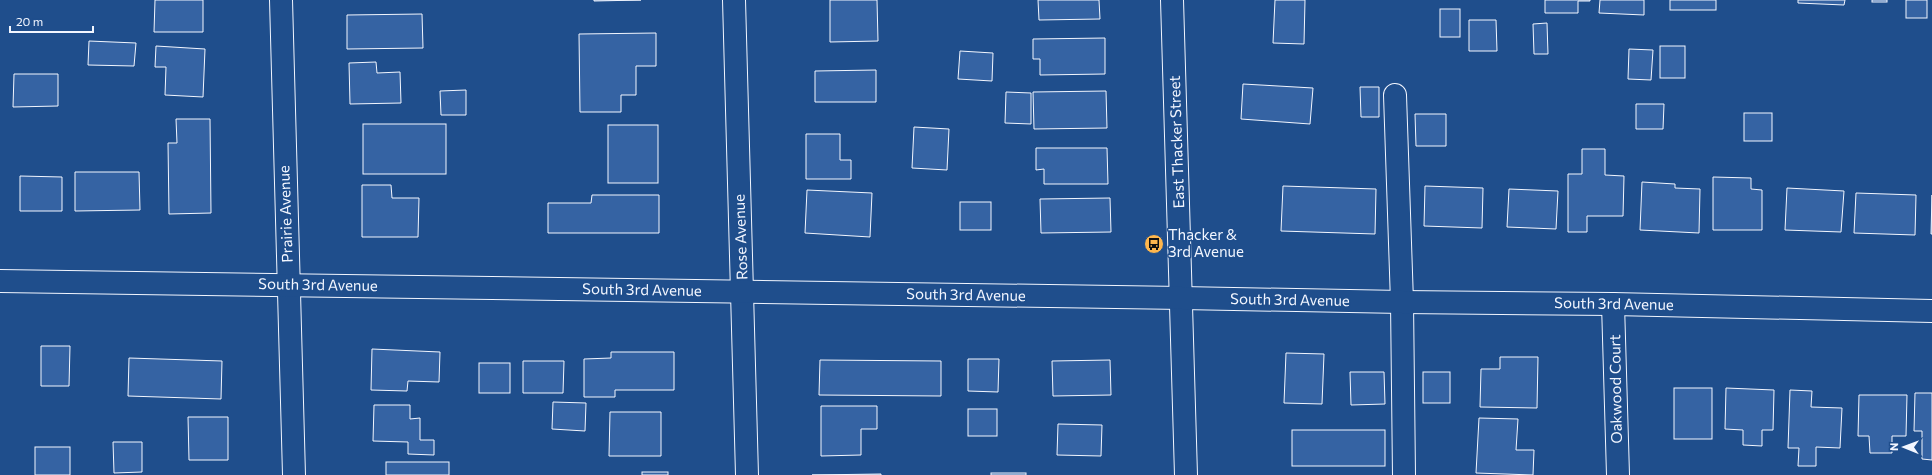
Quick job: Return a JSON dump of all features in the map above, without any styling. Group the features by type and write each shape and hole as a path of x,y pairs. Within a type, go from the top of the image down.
{"street":[{"name":"Prairie Avenue","path":"281,0 294,475"},
{"name":"Rose Avenue","path":"734,0 747,475"},
{"name":"East Thacker Street","path":"1172,0 1182,298 1186,475"},
{"path":"1395,95 1402,302 1404,475"},
{"name":"South 3rd Avenue","path":"0,281 1613,304 1932,311"},
{"name":"Oakwood Court","path":"1613,304 1618,475"}],"building":[{"path":"155,0 203,0 203,32 154,32"},
{"path":"594,0 641,0 594,1"},
{"path":"830,0 877,0 878,41 830,42"},
{"path":"1038,0 1099,0 1100,19 1039,20"},
{"path":"1275,0 1305,0 1304,44 1273,43"},
{"path":"1545,0 1590,1 1578,1 1578,13 1545,13"},
{"path":"1600,0 1644,0 1644,15 1599,13"},
{"path":"1670,0 1716,0 1716,10 1670,10"},
{"path":"1798,0 1845,0 1844,5 1798,3"},
{"path":"1872,0 1887,0 1887,2 1872,2"},
{"path":"1906,0 1927,0 1927,18 1906,18"},
{"path":"1440,9 1460,9 1460,37 1440,37"},
{"path":"422,14 423,48 347,49 347,15"},
{"path":"1469,20 1496,20 1497,51 1469,51"},
{"path":"1547,23 1548,54 1534,54 1533,24"},
{"path":"656,33 656,66 636,66 636,95 621,95 621,112 580,112 579,34"},
{"path":"1105,38 1105,74 1040,75 1040,59 1033,59 1033,39"},
{"path":"89,41 136,43 134,66 88,65"},
{"path":"156,46 205,49 203,97 165,95 166,67 155,67"},
{"path":"1660,46 1685,46 1685,78 1660,78"},
{"path":"1629,49 1653,50 1651,80 1628,79"},
{"path":"960,51 993,53 992,81 958,79"},
{"path":"376,62 377,73 400,72 401,103 350,104 349,63"},
{"path":"876,70 876,102 815,102 815,71"},
{"path":"14,74 58,74 58,106 13,107"},
{"path":"1243,84 1313,88 1310,124 1241,119"},
{"path":"1360,87 1379,87 1379,117 1361,117"},
{"path":"466,90 466,115 441,115 440,91"},
{"path":"1106,91 1107,128 1034,129 1033,92"},
{"path":"1006,92 1031,93 1031,124 1005,123"},
{"path":"1636,104 1664,104 1663,129 1636,129"},
{"path":"1744,113 1772,113 1772,141 1744,141"},
{"path":"1415,114 1446,114 1446,146 1416,146"},
{"path":"176,119 210,119 211,213 169,214 168,143 177,143"},
{"path":"363,124 446,124 446,174 363,174"},
{"path":"608,125 658,125 658,183 608,183"},
{"path":"914,127 949,129 947,170 912,168"},
{"path":"806,134 840,134 840,160 851,160 851,179 806,179"},
{"path":"1036,148 1107,148 1108,184 1044,184 1044,169 1036,170"},
{"path":"1582,149 1605,149 1605,175 1624,176 1623,216 1587,216 1587,232 1568,232 1568,174 1582,174"},
{"path":"75,172 139,172 140,210 75,211"},
{"path":"20,176 62,177 62,211 20,211"},
{"path":"1713,177 1751,178 1751,189 1762,190 1762,230 1713,230"},
{"path":"1642,182 1675,184 1675,188 1700,189 1699,233 1640,230"},
{"path":"362,185 391,185 392,198 419,198 418,237 362,237"},
{"path":"1283,186 1376,189 1375,234 1281,231"},
{"path":"1425,186 1483,188 1482,228 1424,226"},
{"path":"1787,188 1844,191 1841,232 1785,230"},
{"path":"1509,189 1558,191 1556,229 1507,227"},
{"path":"807,190 872,193 870,237 805,233"},
{"path":"1856,193 1916,195 1915,235 1854,233"},
{"path":"592,195 659,195 659,233 548,233 548,203 591,203"},
{"path":"1932,195 1932,234 1931,234"},
{"path":"1110,198 1111,232 1041,233 1040,199"},
{"path":"960,202 991,202 991,230 960,230"},
{"path":"41,346 70,346 69,386 41,386"},
{"path":"372,349 440,352 439,382 408,381 407,391 371,390"},
{"path":"611,352 674,352 674,390 615,390 615,397 584,397 584,359 611,358"},
{"path":"1286,353 1324,354 1322,404 1284,403"},
{"path":"1500,357 1538,357 1537,408 1480,407 1481,369 1500,369"},
{"path":"129,358 222,361 221,399 128,396"},
{"path":"968,359 999,359 998,392 968,391"},
{"path":"820,360 941,361 941,396 819,395"},
{"path":"1110,360 1111,395 1053,396 1052,361"},
{"path":"523,361 564,361 563,393 523,393"},
{"path":"479,363 510,363 510,393 479,393"},
{"path":"1350,372 1384,372 1385,404 1351,405"},
{"path":"1423,372 1450,372 1450,403 1423,403"},
{"path":"1674,388 1712,388 1712,439 1674,439"},
{"path":"1726,388 1774,390 1773,430 1762,430 1762,446 1743,445 1743,430 1725,429"},
{"path":"1790,390 1812,391 1811,407 1842,408 1840,448 1816,447 1816,466 1798,466 1799,448 1788,448"},
{"path":"1915,393 1932,393 1932,460 1922,459 1922,431 1914,431"},
{"path":"1859,395 1907,395 1906,436 1892,436 1892,453 1870,453 1869,436 1858,436"},
{"path":"553,402 586,403 585,431 552,429"},
{"path":"374,405 410,405 410,419 420,418 420,440 434,440 434,455 408,454 408,442 373,441"},
{"path":"821,406 877,406 877,429 861,429 861,455 821,456"},
{"path":"968,409 997,409 997,436 968,436"},
{"path":"610,412 661,412 661,456 609,456"},
{"path":"188,417 228,417 228,460 189,460"},
{"path":"1479,418 1518,419 1516,450 1534,450 1533,475 1476,473"},
{"path":"1058,424 1102,425 1101,456 1057,455"},
{"path":"1292,430 1385,430 1385,466 1292,466"},
{"path":"113,442 142,442 142,472 114,473"},
{"path":"35,447 70,447 70,475 35,475"},
{"path":"386,462 449,462 449,475 386,475"},
{"path":"642,472 668,472 668,475 642,475"},
{"path":"991,473 1026,473 1026,475 991,475"},
{"path":"881,474 881,475 812,475"}],"place":[{"name":"Thacker & 3rd Avenue","path":"1154,244"}]}
